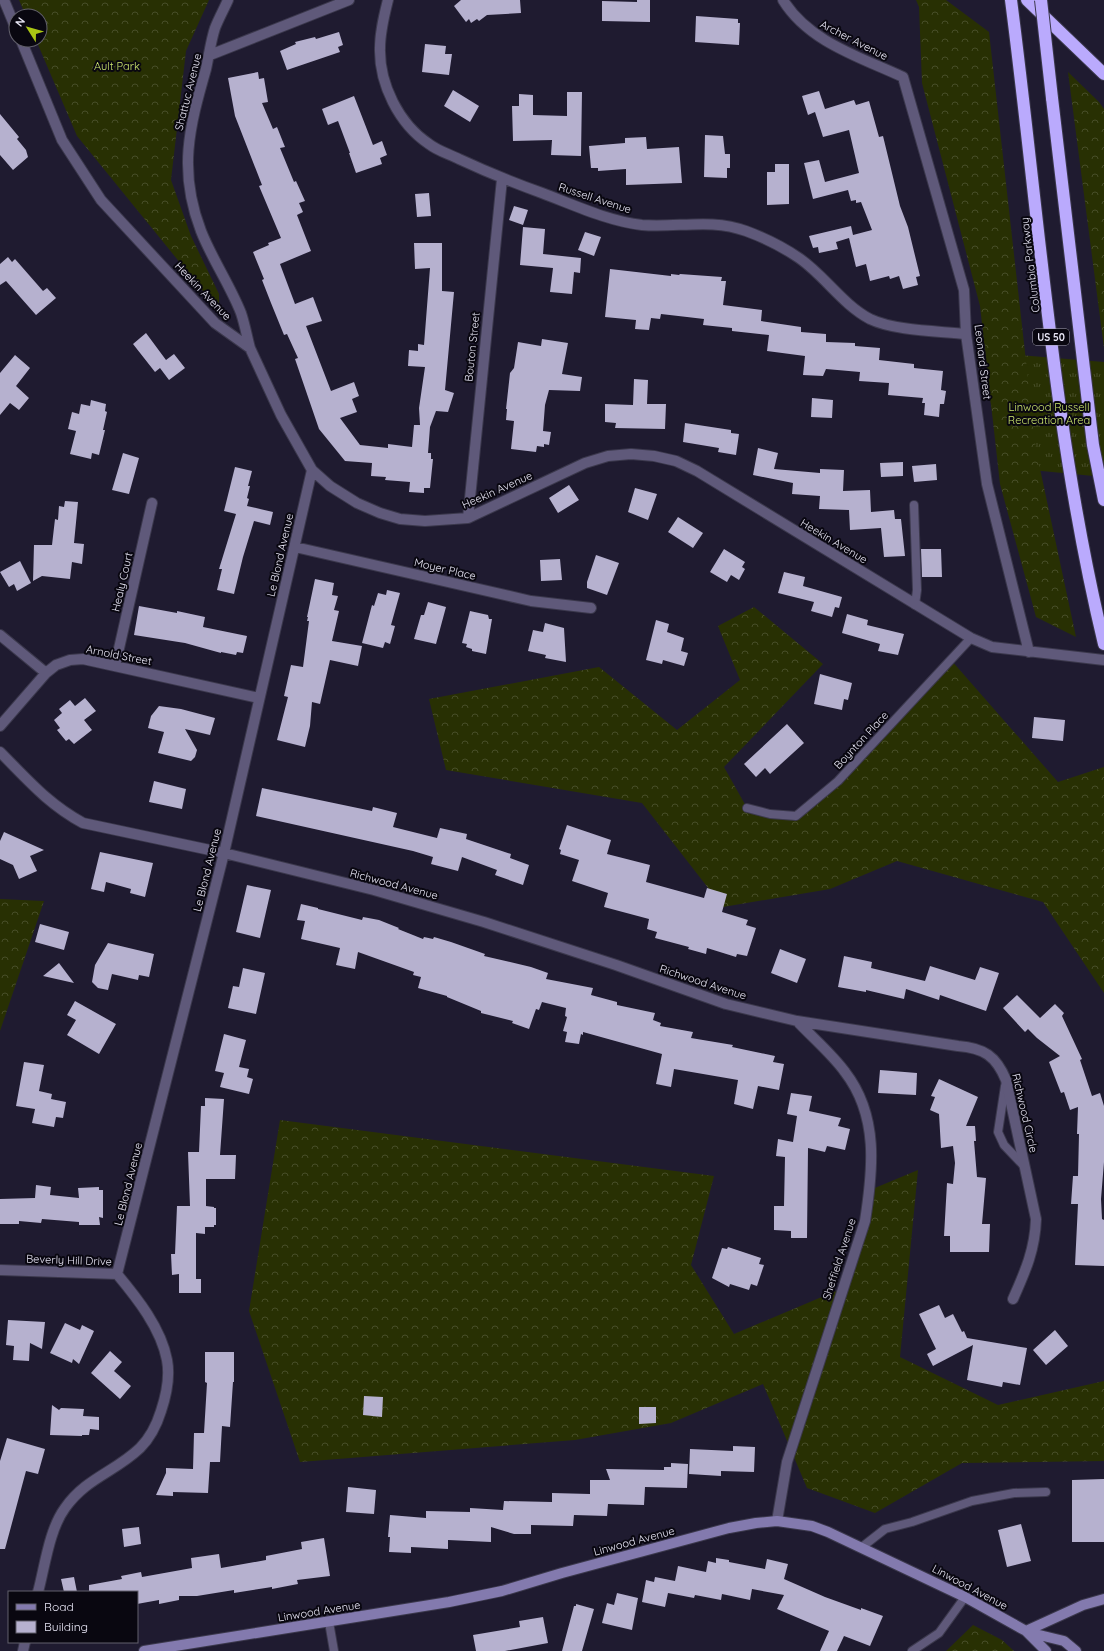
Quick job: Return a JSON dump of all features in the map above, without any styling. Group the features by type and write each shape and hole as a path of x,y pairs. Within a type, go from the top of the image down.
{"highway":[{"name":"Columbia Parkway","path":"1011,0 1070,479 1094,602 1104,644"},
{"path":"1027,0 1104,74"},
{"name":"US 50","path":"1041,0 1093,445 1104,500"}],"main road":[{"name":"Linwood Avenue","path":"144,1651 449,1602 502,1591 562,1573 729,1528 777,1521 812,1526 862,1547 965,1597 1026,1631"},
{"path":"1026,1631 1082,1605 1104,1599"},
{"path":"1026,1631 1046,1651"},
{"path":"1026,1631 1064,1641 1076,1651"}],"street":[{"path":"4,0 8,10"},
{"name":"Shattuc Avenue","path":"228,0 215,29 210,54 192,117 188,140 187,164 189,187 194,210 202,232 240,313 250,348"},
{"path":"210,54 349,0"},
{"name":"Russell Avenue","path":"388,0 382,25 380,55 386,85 395,106 408,125 430,145 502,179 613,218 642,225 704,223 744,230 770,240 800,258 853,307 872,319 895,327 966,334"},
{"name":"Archer Avenue","path":"783,0 805,27 817,36 842,50 903,77"},
{"name":"Heekin Avenue","path":"24,48 62,140 101,200 215,323 250,348 281,415 312,470 330,486 358,503 380,513 400,519 424,521 468,518 585,463 608,456 631,454 654,456 676,461 697,471 971,638 992,647 1104,660"},
{"name":"Leonard Street","path":"903,77 964,290 966,334 986,484 1029,652"},
{"name":"Bouton Street","path":"468,518 502,179"},
{"name":"Le Blond Avenue","path":"117,1274 224,853 312,470"},
{"name":"Healy Court","path":"115,666 152,503"},
{"name":"Moyer Place","path":"295,547 531,601 591,608"},
{"path":"0,635 46,673"},
{"name":"Arnold Street","path":"0,726 46,673 56,665 70,660 84,660 115,666 259,698"},
{"name":"Richwood Avenue","path":"0,752 48,800 64,813 83,823 224,853 374,890 484,922 616,965 726,1004 797,1021"},
{"name":"Richwood Circle","path":"797,1021 971,1047 983,1051 993,1058 1001,1068 1006,1080 1036,1220 1036,1234 1032,1254 1013,1299"},
{"name":"Sheffield Avenue","path":"777,1521 786,1462 865,1221 870,1190 871,1133 866,1111 857,1090 845,1071 797,1021"},
{"name":"Beverly Hill Drive","path":"0,1270 117,1274 141,1304 156,1331 167,1360 168,1376 165,1399 158,1421 141,1448 116,1467 88,1483 78,1492 64,1509 54,1528 38,1591"}],"lane":[{"path":"914,505 917,590 915,605"},
{"name":"Boynton Place","path":"747,808 770,814 796,816 838,781 971,638"},
{"path":"1006,1080 998,1132 1004,1145 1025,1167"},
{"path":"862,1547 885,1529 912,1522 972,1501 1014,1493 1046,1492"},
{"path":"912,1651 938,1633 965,1597"},
{"path":"329,1622 334,1651"}],"green space":[{"name":"Ault Park","path":"19,0 209,0 186,51 171,180 191,236 219,294 219,307 203,291 77,136 39,48 48,48 48,8 22,8"},
{"path":"916,0 946,0 989,32 1036,450 1076,637 1036,617 1000,484 980,306 922,83 919,7"},
{"path":"1068,72 1099,102 1104,109 1104,348"},
{"name":"Linwood Russell Recreation Area","path":"995,353 1104,362 1104,477 1001,467 990,398"},
{"path":"754,607 823,664 724,767 747,808 796,816 817,799 951,660 1058,782 1104,767 1104,993 1043,902 897,861 830,889 723,907 642,803 446,770 429,699 599,667 677,730 740,680 718,626"},
{"path":"0,899 44,901 0,1031"},
{"path":"280,1120 714,1176 691,1265 734,1334 843,1288 870,1190 918,1170 900,1357 998,1405 1104,1381 1104,1461 962,1463 875,1513 807,1488 763,1384 671,1423 575,1440 300,1462 249,1311"},
{"path":"973,1625 1002,1640 1014,1651 946,1651"}],"building":[{"path":"461,0 520,0 521,13 487,15 479,21 477,19 471,23 469,19 466,22 454,6"},
{"path":"637,0 650,0 650,22 602,21 602,1 637,2"},
{"path":"696,16 738,19 738,23 740,23 739,45 695,42"},
{"path":"339,32 343,45 338,47 340,52 287,70 280,51 296,44 295,42 315,37 316,39"},
{"path":"425,44 446,46 445,54 452,54 449,75 422,72"},
{"path":"258,72 259,79 264,78 268,102 262,103 273,129 277,127 285,147 280,148 294,182 296,181 305,201 299,203 303,212 297,215 311,251 280,264 295,304 313,297 322,321 306,326 331,391 354,382 359,396 352,399 357,412 340,418 360,445 388,448 388,444 412,447 414,425 420,425 419,408 425,367 408,366 409,350 418,351 418,344 424,345 430,268 415,269 414,243 442,243 442,291 454,292 445,390 454,393 448,412 436,411 430,427 428,453 431,453 431,459 433,459 430,488 424,488 424,493 409,492 410,482 385,480 386,477 371,476 372,463 345,461 319,429 295,359 298,358 287,334 284,335 262,280 264,279 253,252 269,245 268,243 281,238 259,186 262,185 235,116 228,78"},
{"path":"453,90 479,106 470,122 444,106"},
{"path":"819,91 825,109 854,100 856,105 869,101 879,137 883,136 900,206 908,227 920,276 916,277 918,285 903,289 899,276 890,279 889,276 870,281 866,264 856,267 849,238 836,242 838,249 819,253 818,247 813,248 809,236 851,226 853,235 872,230 861,202 856,203 856,200 851,201 848,190 813,199 804,163 819,160 825,182 859,173 849,130 823,137 815,112 808,115 802,96"},
{"path":"567,92 582,92 581,156 551,155 552,140 513,141 512,106 519,106 519,94 533,95 533,115 567,116"},
{"path":"354,96 373,145 382,141 387,155 380,158 382,164 356,173 338,121 328,125 322,109"},
{"path":"0,114 19,137 17,139 26,150 28,157 13,170 0,155"},
{"path":"705,135 723,136 725,154 730,154 730,168 727,168 727,178 704,177"},
{"path":"646,137 647,149 679,147 682,183 626,185 626,169 598,171 598,168 591,168 589,146 625,143 625,138"},
{"path":"775,164 789,164 789,204 767,205 767,172 775,172"},
{"path":"429,193 431,216 417,217 415,194"},
{"path":"514,206 528,210 523,225 509,220"},
{"path":"523,227 545,229 543,254 581,258 580,273 574,272 572,294 550,292 553,268 520,265"},
{"path":"585,232 601,237 594,256 578,250"},
{"path":"8,257 12,262 15,259 43,291 47,288 56,298 36,315 6,281 0,285 0,264"},
{"path":"610,269 671,276 671,274 680,274 722,277 721,281 726,281 723,305 762,310 761,321 801,327 801,332 826,334 826,342 855,343 855,346 880,348 879,360 914,364 914,368 943,371 941,390 946,391 944,404 940,404 939,417 924,415 925,403 922,403 923,398 888,395 889,383 859,381 860,372 826,369 823,376 803,375 805,356 767,351 769,335 732,331 732,328 703,325 704,319 661,314 660,319 651,318 649,330 635,329 636,320 605,317"},
{"path":"146,333 166,360 174,354 185,368 169,380 160,368 155,372 133,344"},
{"path":"542,339 568,343 562,374 582,377 580,391 549,390 545,405 543,431 551,432 549,445 544,444 544,447 537,446 536,452 511,449 514,421 506,420 506,409 510,373 514,368 518,342 541,346"},
{"path":"15,355 30,368 16,386 29,398 19,410 10,403 0,415 0,373"},
{"path":"634,379 648,380 647,404 666,404 665,429 615,428 616,423 605,422 605,404 633,405"},
{"path":"812,398 833,400 832,418 811,417"},
{"path":"91,400 106,404 105,411 107,412 103,430 105,430 99,455 92,453 91,459 70,454 76,431 68,429 72,412 79,414 81,404 90,406"},
{"path":"685,423 731,430 731,433 739,434 736,455 718,452 719,448 683,442"},
{"path":"758,448 778,453 774,469 820,473 820,469 844,470 843,491 870,490 871,512 894,510 895,519 901,519 905,556 884,557 881,528 850,530 849,510 819,509 820,496 792,494 793,483 753,475"},
{"path":"123,453 139,458 129,494 112,490"},
{"path":"903,462 903,476 881,477 880,463"},
{"path":"936,464 937,480 914,482 912,466"},
{"path":"235,467 252,471 248,486 250,486 247,506 273,512 270,525 254,521 234,594 217,590 222,569 219,569 236,514 224,511"},
{"path":"569,485 579,500 558,513 549,498"},
{"path":"635,488 657,494 648,520 628,512"},
{"path":"65,501 78,502 74,543 84,544 82,564 72,562 70,579 42,576 33,581 34,545 52,545 55,519 58,520 59,506 64,507"},
{"path":"678,517 703,533 693,548 668,532"},
{"path":"724,549 745,562 742,567 745,569 739,580 731,575 727,582 710,572"},
{"path":"921,549 941,549 942,577 922,577"},
{"path":"596,555 619,563 607,595 587,588 587,582"},
{"path":"560,559 562,580 541,581 540,560"},
{"path":"20,561 31,583 17,591 14,584 9,587 0,572"},
{"path":"784,572 805,577 803,586 842,597 839,608 835,607 832,617 811,611 814,602 778,593"},
{"path":"315,579 334,583 332,595 338,596 334,610 339,611 332,641 362,646 358,666 330,660 320,704 312,702 310,726 305,747 277,740 288,697 284,696 291,665 303,667 309,621 307,621 307,617"},
{"path":"387,590 400,593 391,625 395,626 390,644 385,642 383,648 362,643 372,605 374,606 378,593 386,595"},
{"path":"428,602 446,607 436,644 414,639 421,615 424,615"},
{"path":"139,606 177,613 177,611 205,617 203,627 247,636 243,653 237,652 236,655 221,653 185,643 134,635"},
{"path":"470,611 488,615 489,619 492,619 486,654 472,651 472,649 466,647 467,644 462,643"},
{"path":"847,614 868,620 867,625 904,634 898,655 878,651 880,644 842,633"},
{"path":"656,620 669,624 667,632 684,638 681,651 688,653 684,666 663,660 662,664 646,660"},
{"path":"545,623 564,628 566,662 545,658 546,655 528,651 533,630 543,632"},
{"path":"820,674 852,683 848,700 844,699 842,710 814,704"},
{"path":"85,698 96,711 84,720 92,730 74,744 69,739 66,741 57,730 60,728 54,720 62,713 59,709 70,700 75,706"},
{"path":"159,706 181,709 215,718 210,735 185,729 197,750 195,757 191,761 158,753 164,732 148,728 151,716"},
{"path":"1034,717 1065,720 1063,741 1032,738"},
{"path":"787,724 804,743 770,774 765,768 756,777 744,764"},
{"path":"154,781 186,789 182,809 149,802"},
{"path":"262,788 372,811 373,807 397,813 393,827 437,838 440,828 467,834 466,839 511,854 510,858 529,865 523,885 495,875 497,870 462,857 458,871 431,864 433,857 413,851 256,816"},
{"path":"567,825 611,840 607,854 650,865 646,882 704,898 707,888 727,894 722,912 748,920 746,925 756,928 747,956 737,954 736,957 707,948 706,954 688,949 689,947 655,938 657,932 647,929 649,919 604,907 608,893 572,881 579,860 560,854 561,850 559,849"},
{"path":"4,832 44,850 30,856 37,871 19,879 13,865 0,859 0,841"},
{"path":"100,852 153,863 145,897 130,893 131,889 106,882 104,892 91,889"},
{"path":"247,885 271,890 260,938 236,932"},
{"path":"301,904 362,920 363,917 379,920 423,939 424,937 433,939 434,937 485,954 484,956 531,967 548,973 546,979 593,988 591,995 617,1002 617,1005 655,1013 653,1020 661,1023 660,1026 693,1032 691,1038 733,1045 732,1047 775,1056 773,1062 784,1064 779,1090 758,1086 753,1109 734,1104 738,1080 674,1069 671,1087 656,1084 662,1054 583,1032 583,1035 581,1034 579,1044 565,1042 567,1032 563,1031 567,1017 565,1016 566,1008 542,1002 539,1010 536,1009 529,1029 512,1023 513,1021 481,1013 481,1011 447,996 418,988 421,977 413,975 414,972 358,952 355,969 336,965 340,948 301,939 305,921 297,920"},
{"path":"40,924 69,932 64,950 35,942"},
{"path":"108,943 154,954 149,977 139,975 138,980 112,974 108,990 98,988 92,982 95,965"},
{"path":"780,949 806,959 797,983 771,973"},
{"path":"844,956 872,962 871,968 925,981 930,966 975,980 980,967 999,973 986,1011 940,995 939,1000 906,989 904,999 866,990 866,992 838,987"},
{"path":"59,963 74,983 43,976"},
{"path":"243,968 265,973 256,1014 228,1008 233,986 239,987"},
{"path":"1017,995 1040,1018 1055,1004 1064,1013 1062,1016 1082,1059 1080,1060 1092,1096 1100,1093 1104,1106 1104,1162 1101,1199 1102,1219 1104,1220 1104,1266 1075,1265 1078,1204 1071,1204 1073,1176 1078,1176 1078,1107 1070,1110 1064,1092 1061,1093 1049,1062 1060,1056 1028,1029 1025,1032 1003,1008"},
{"path":"75,1001 116,1024 99,1054 67,1035 76,1020 67,1015"},
{"path":"224,1034 246,1040 239,1067 249,1069 247,1077 253,1079 249,1094 220,1087 224,1073 215,1071"},
{"path":"24,1062 44,1065 39,1091 52,1094 51,1099 66,1102 63,1118 56,1117 54,1127 32,1123 35,1109 16,1106"},
{"path":"880,1070 917,1073 916,1095 878,1093"},
{"path":"939,1079 978,1097 966,1126 975,1126 976,1141 974,1141 977,1177 986,1178 982,1224 990,1224 989,1252 950,1252 950,1236 944,1236 947,1183 953,1184 955,1163 953,1146 941,1148 939,1114 930,1110 935,1097 931,1096"},
{"path":"791,1093 812,1096 809,1111 841,1118 838,1126 850,1129 845,1150 827,1146 825,1152 808,1148 807,1238 791,1238 791,1231 774,1230 774,1206 784,1206 785,1157 776,1156 778,1139 793,1142 797,1116 787,1114"},
{"path":"205,1098 224,1099 220,1155 236,1155 235,1179 206,1179 206,1206 216,1208 216,1225 214,1225 214,1227 205,1227 205,1234 196,1233 196,1279 201,1279 201,1293 179,1293 179,1274 172,1275 171,1254 175,1254 177,1206 190,1206 188,1152 199,1152 201,1106 205,1106"},
{"path":"36,1185 51,1187 50,1195 79,1198 78,1188 99,1187 99,1190 103,1190 103,1218 99,1217 100,1225 79,1225 79,1222 42,1219 41,1223 19,1221 19,1224 0,1224 0,1199 35,1198"},
{"path":"728,1247 761,1258 759,1264 764,1265 757,1286 751,1284 749,1290 730,1284 729,1287 712,1278 722,1248 727,1249"},
{"path":"939,1305 945,1318 953,1314 962,1332 964,1331 967,1338 1027,1348 1020,1385 1003,1382 1002,1387 967,1380 973,1345 933,1366 927,1354 936,1349 919,1314"},
{"path":"8,1320 45,1322 42,1349 30,1343 29,1361 13,1360 14,1346 6,1345"},
{"path":"65,1323 80,1330 82,1325 94,1331 79,1364 73,1359 72,1363 50,1353"},
{"path":"1055,1330 1068,1346 1046,1365 1033,1350"},
{"path":"110,1351 122,1362 114,1371 131,1386 120,1399 91,1373"},
{"path":"205,1352 234,1352 234,1382 230,1427 222,1426 220,1462 210,1462 208,1493 173,1492 173,1496 156,1495 166,1473 166,1468 193,1469 194,1433 204,1433 207,1383 205,1382"},
{"path":"364,1396 383,1397 382,1417 363,1415"},
{"path":"52,1405 59,1410 61,1408 84,1409 83,1416 99,1417 99,1430 90,1429 89,1435 82,1436 50,1435"},
{"path":"639,1407 656,1407 656,1423 639,1424"},
{"path":"7,1438 45,1449 38,1474 26,1471 5,1549 0,1549 0,1461"},
{"path":"733,1446 755,1447 754,1472 721,1471 721,1476 689,1474 690,1449 733,1451"},
{"path":"671,1463 688,1464 687,1488 645,1487 644,1505 608,1504 607,1516 574,1515 573,1526 531,1525 531,1534 514,1534 491,1527 491,1542 448,1540 448,1549 411,1547 411,1553 389,1552 390,1537 388,1537 390,1515 426,1518 426,1511 470,1512 470,1508 503,1510 504,1501 552,1502 552,1493 590,1494 590,1480 610,1480 606,1469 664,1470 664,1467 671,1467"},
{"path":"1104,1479 1104,1542 1072,1542 1072,1480"},
{"path":"348,1487 376,1490 374,1514 346,1512"},
{"path":"1021,1524 1031,1561 1007,1567 998,1530"},
{"path":"139,1527 141,1544 124,1547 122,1529"},
{"path":"324,1538 330,1576 297,1580 298,1584 272,1589 272,1587 234,1593 234,1590 197,1596 179,1596 179,1600 159,1604 159,1600 138,1604 138,1591 89,1591 89,1585 122,1579 121,1576 141,1572 142,1577 192,1568 191,1558 219,1554 221,1568 266,1560 266,1556 302,1549 301,1542"},
{"path":"716,1558 765,1569 767,1559 788,1564 784,1579 825,1597 883,1616 870,1646 844,1636 837,1651 820,1651 829,1631 777,1609 784,1595 752,1589 750,1600 722,1594 721,1600 695,1595 694,1598 668,1593 665,1607 642,1602 646,1580 654,1582 655,1577 675,1581 678,1566 706,1572 708,1561 716,1563"},
{"path":"74,1577 77,1591 64,1591 61,1579"},
{"path":"617,1593 638,1598 632,1630 602,1623 607,1603 614,1605"},
{"path":"576,1604 594,1609 582,1651 562,1651 574,1606 576,1606"},
{"path":"543,1617 548,1643 505,1651 476,1651 473,1635 520,1627 519,1621"}]}
